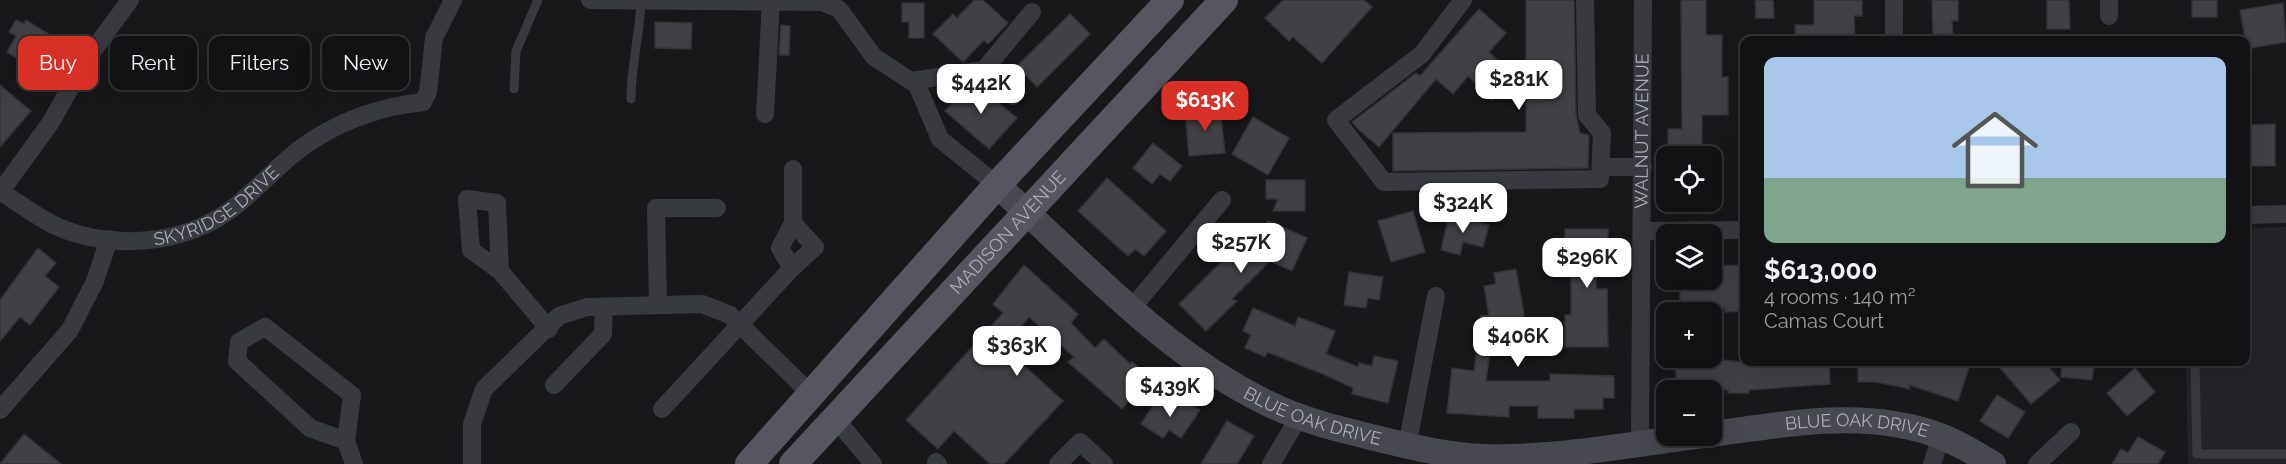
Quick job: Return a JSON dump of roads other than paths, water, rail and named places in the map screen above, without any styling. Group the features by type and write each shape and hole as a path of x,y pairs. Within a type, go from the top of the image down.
{"main road":[{"name":"MADISON AVENUE","path":"749,464 997,185 1170,0"},
{"name":"MADISON AVENUE","path":"793,464 1224,0"}],"street":[{"path":"0,191 51,122 84,63 130,0"},
{"name":"SKYRIDGE DRIVE","path":"0,191 58,227 109,239 153,241 193,230 228,211 315,138 370,113 423,102 428,92 434,38 453,0"},
{"path":"590,0 822,2 833,5 849,20 874,57 887,68 912,81 921,90 940,139 997,185"},
{"path":"1461,1 1422,54 1336,120 1384,182 1600,178 1602,133 1587,115 1585,0"},
{"name":"WALNUT AVENUE","path":"1640,443 1643,0"},
{"path":"1894,0 1894,36"},
{"path":"765,114 771,2"},
{"path":"912,81 984,70 1032,12"},
{"path":"984,70 1012,96"},
{"path":"1601,167 1642,167"},
{"path":"792,268 780,248 793,223 793,169"},
{"name":"BLUE OAK DRIVE","path":"997,185 1161,335 1219,376 1268,404 1299,417 1335,429 1407,446 1490,460 1656,441"},
{"path":"1132,308 1222,200"},
{"path":"658,305 657,208 717,208"},
{"path":"2250,215 2286,214"},
{"path":"662,409 792,268 815,247 793,223"},
{"path":"1642,231 1740,230"},
{"path":"0,410 70,330 95,281 109,239"},
{"path":"500,271 549,329"},
{"path":"1407,446 1436,296"},
{"path":"472,464 472,424 484,389 549,329 559,316 587,308 702,304 717,308 730,315 741,325 812,395"},
{"path":"554,385 603,334 604,307"},
{"path":"346,441 310,428 237,361 239,342 265,327 352,395 346,441 354,464"},
{"path":"1271,464 1299,417"},
{"path":"835,418 873,464"},
{"name":"BLUE OAK DRIVE","path":"1722,433 1806,422 1850,420 1889,423 1941,437 1994,464"},
{"path":"2037,464 2071,432"},
{"path":"1932,464 1941,437"},
{"path":"1058,464 1080,442 1104,464"}],"lane":[{"path":"514,89 516,51 538,0"},
{"path":"631,99 631,71 637,52 640,0"},
{"path":"2195,366 2197,454 2286,454"}]}
